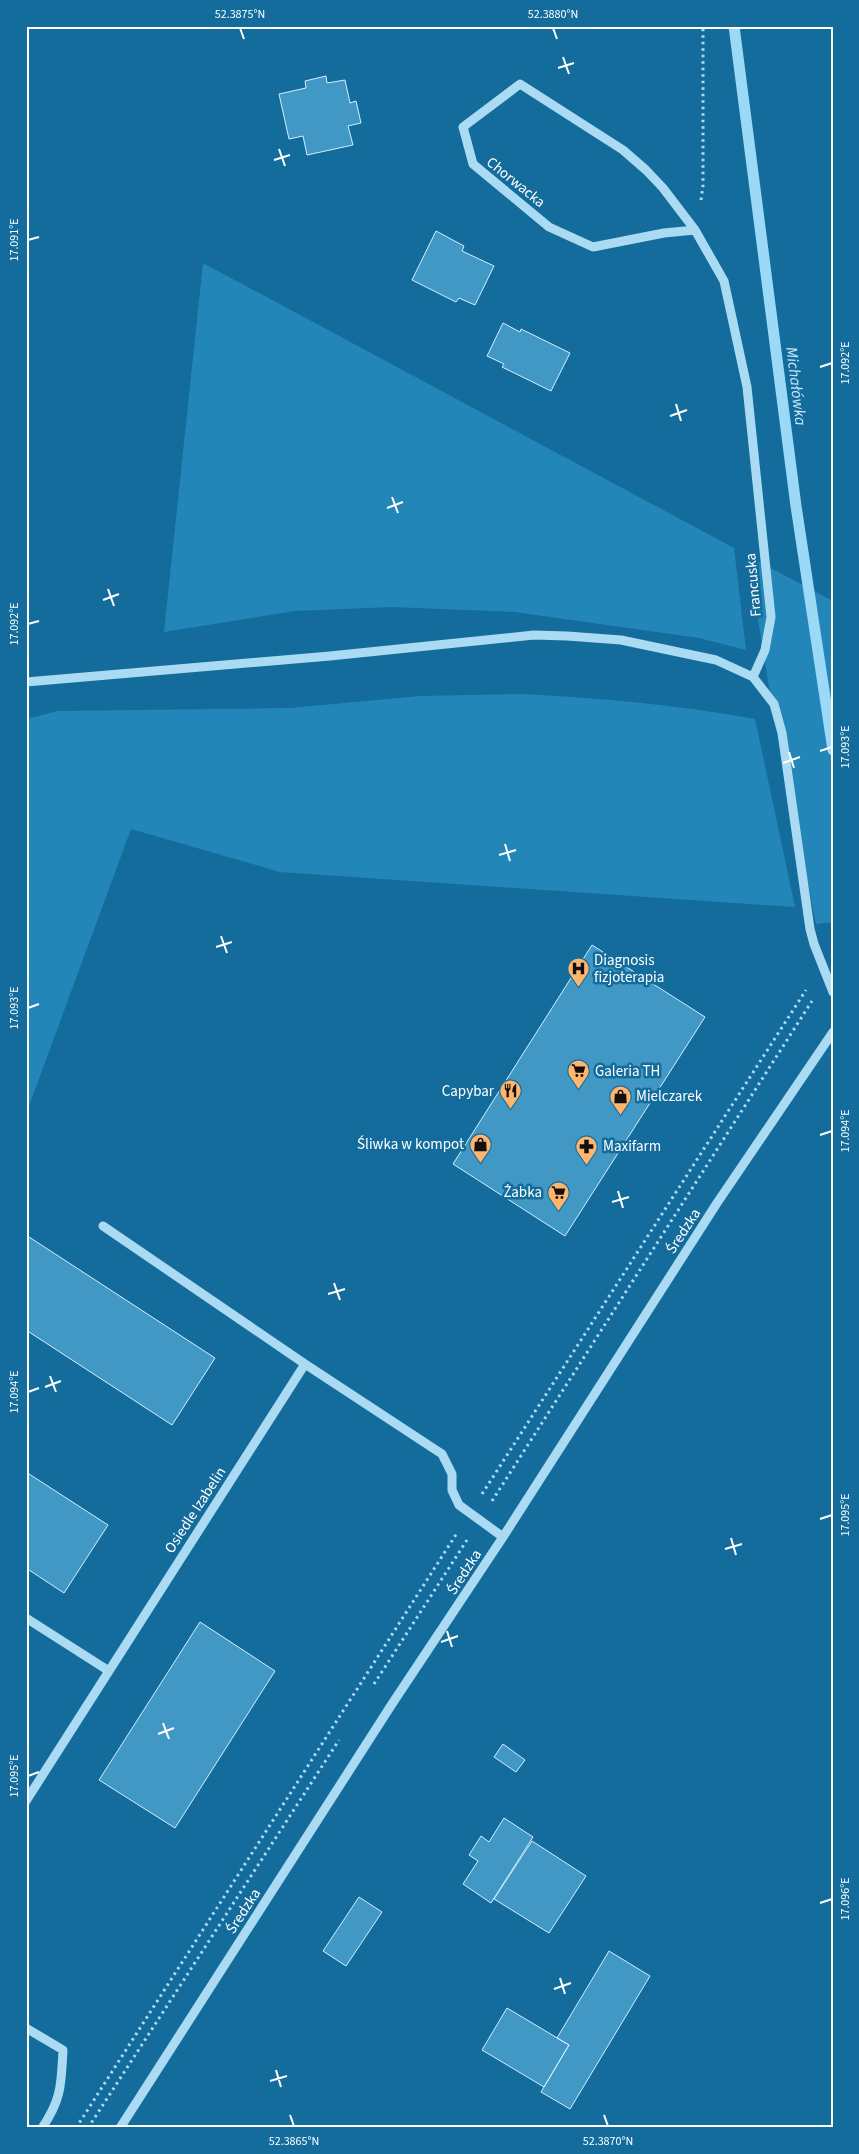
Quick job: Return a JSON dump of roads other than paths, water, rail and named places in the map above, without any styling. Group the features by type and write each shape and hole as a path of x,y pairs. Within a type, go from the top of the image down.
{"street":[{"name":"Chorwacka","path":"520,84 623,150 663,188 695,230 664,233 593,246 549,227 473,164 463,127 520,84"},
{"name":"Francuska","path":"695,230 724,281 747,387 771,616 765,650 753,677"},
{"path":"26,682 330,656 534,635 621,640 716,660 753,677 774,704 782,733 810,929 833,992"},
{"name":"Średzka","path":"120,2128 503,1537 716,1203 833,1032"},
{"path":"104,1226 305,1364 442,1454 452,1474 452,1490 459,1505 503,1537"},
{"name":"Osiedle Izabelin","path":"26,1801 305,1364"},
{"path":"26,1618 109,1671"},
{"path":"26,2028 62,2050 61,2090 53,2112 42,2128"}],"waterway":[{"name":"Michałówka","path":"734,26 796,506 833,750"}],"place":[{"name":"Diagnosis fizjoterapia","path":"578,988"},
{"name":"Galeria TH","path":"579,1090"},
{"name":"Capybar","path":"510,1110"},
{"name":"Mielczarek","path":"620,1115"},
{"name":"Śliwka w kompot","path":"480,1163"},
{"name":"Maxifarm","path":"587,1165"},
{"name":"Żabka","path":"558,1211"}]}
